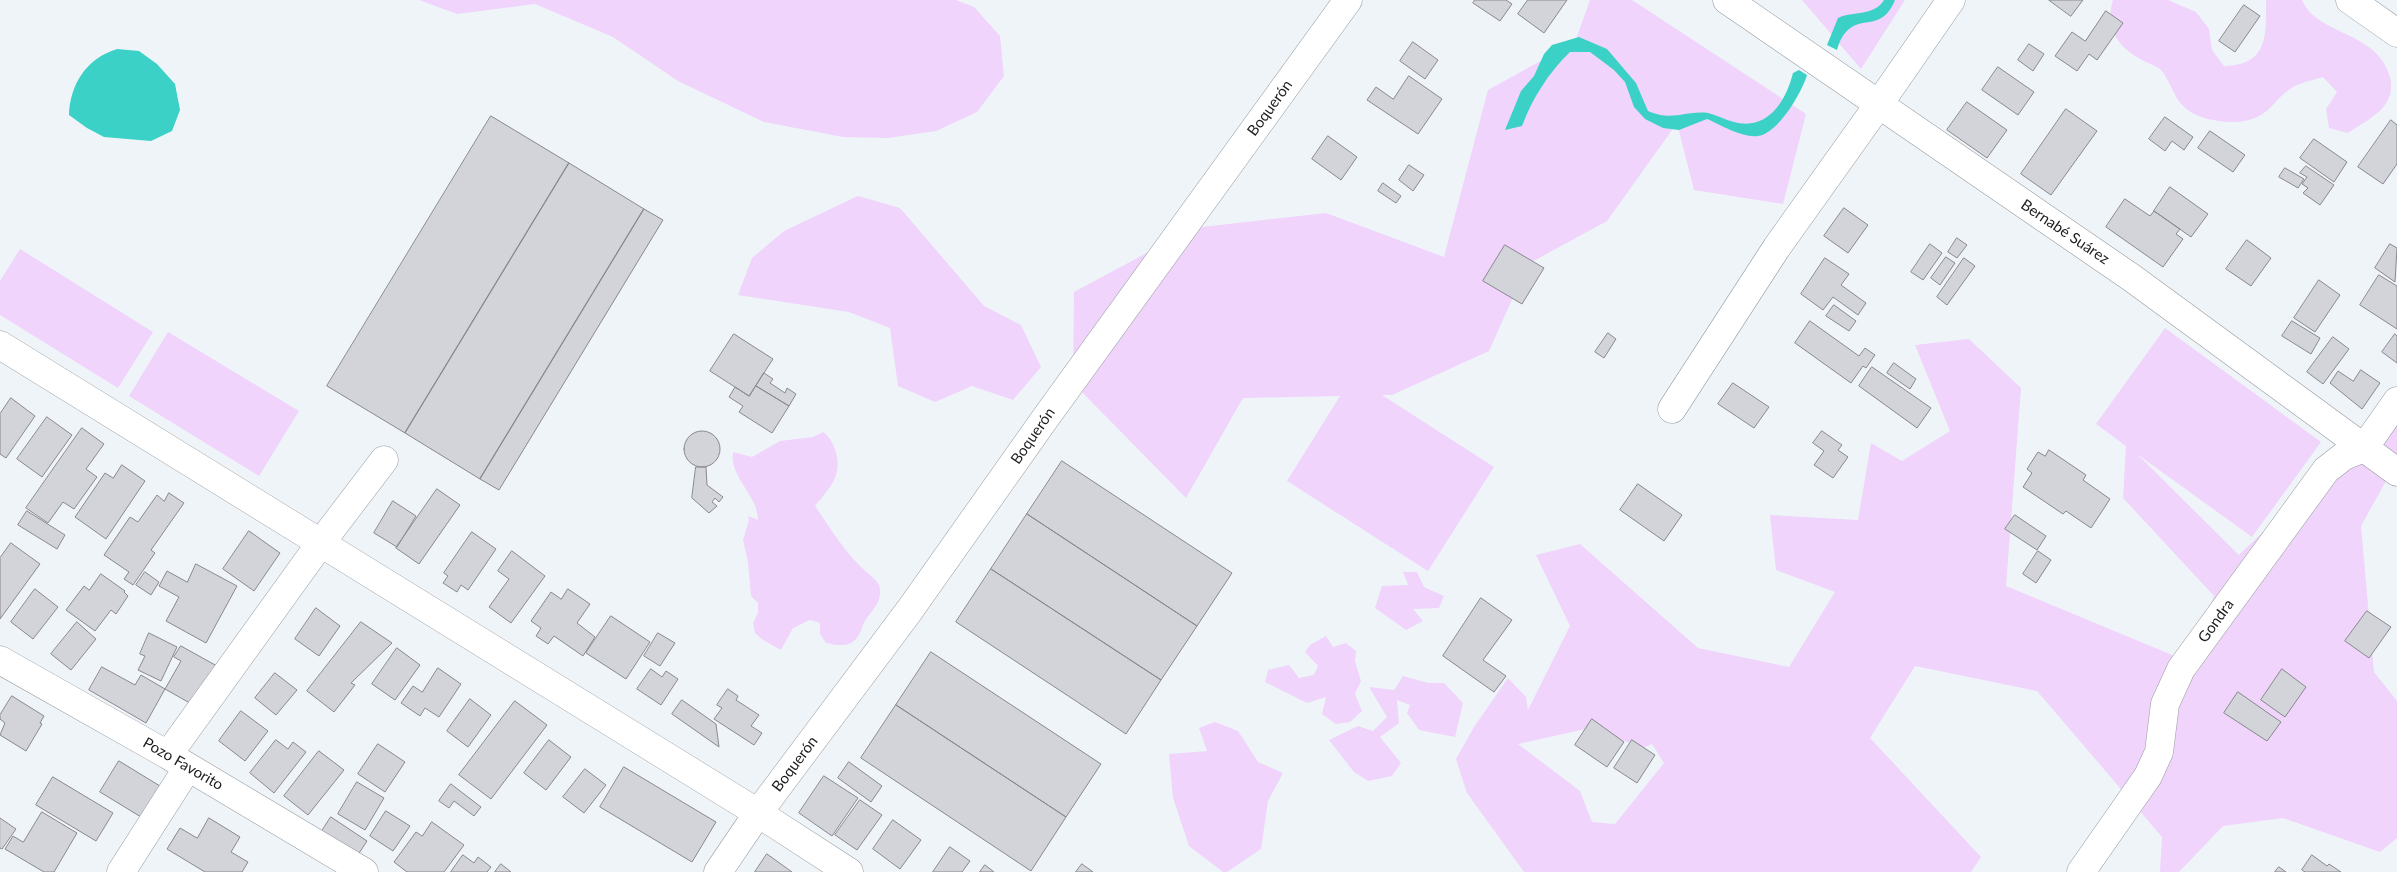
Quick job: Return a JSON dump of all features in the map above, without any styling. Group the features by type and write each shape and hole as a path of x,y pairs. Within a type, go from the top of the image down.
{"street":[{"name":"Boquerón","path":"718,872 758,813 909,611 1348,0"},
{"name":"Bernabé Suárez","path":"1727,0 2132,278 2397,472"},
{"path":"1672,409 1777,247 1951,0"},
{"path":"2350,0 2397,33"},
{"path":"0,345 758,813 849,872"},
{"path":"2364,448 2397,401"},
{"name":"Gondra","path":"2081,872 2148,776 2159,752 2165,704 2181,670 2326,470 2344,456 2364,448"},
{"path":"121,872 178,761 320,544 384,460"},
{"name":"Pozo Favorito","path":"0,660 178,761 364,872"}],"shaded area":[{"path":"419,0 956,0 974,7 1000,36 1004,76 977,112 936,131 888,138 843,137 764,122 678,81 613,37 535,4 457,14"},
{"path":"1590,0 1632,0 1806,114 1783,204 1694,190 1677,123 1607,221 1528,264 1489,351 1392,395 1382,395 1494,467 1428,571 1287,481 1340,396 1243,398 1186,498 1073,383 1074,292 1193,228 1326,213 1444,257 1488,90 1575,42"},
{"path":"1802,0 1905,0 1861,69"},
{"path":"1884,0 1895,0 1885,16 1854,26 1848,30 1844,34 1837,50 1827,45 1838,18 1875,9"},
{"path":"2113,0 2168,0 2196,12 2209,29 2212,50 2224,66 2250,60 2257,54 2265,36 2266,0 2302,0 2310,12 2320,21 2360,41 2373,50 2383,62 2390,77 2391,87 2389,96 2386,104 2380,111 2348,133 2329,128 2326,109 2337,92 2323,77 2293,87 2267,111 2254,118 2245,121 2229,122 2204,118 2183,106 2161,70 2135,56 2120,43 2115,36 2110,20"},
{"path":"1579,37 1607,49 1636,83 1648,111 1665,116 1708,113 1734,122 1746,124 1757,122 1766,118 1780,103 1786,94 1793,73 1799,70 1807,75 1795,101 1781,120 1766,134 1758,136 1745,135 1707,119 1679,130 1663,128 1645,119 1634,107 1625,82 1614,70 1590,52 1570,52 1542,86 1522,126 1505,130 1521,91 1534,76 1544,54 1552,45"},
{"path":"117,49 139,51 157,64 175,84 180,110 172,131 151,141 104,137 69,115 73,93 82,74 97,59"},
{"path":"858,196 900,208 984,306 1021,325 1041,367 1013,400 972,386 935,402 898,386 890,328 849,312 738,295 752,258 784,231"},
{"path":"20,249 153,332 118,388 0,315 0,281"},
{"path":"2165,328 2321,442 2252,537 2137,454 2239,555 2397,403 2397,461 2361,526 2374,672 2397,701 2397,838 2380,852 2283,818 2223,826 2179,872 2160,872 2162,837 2037,691 1915,666 1870,738 1981,857 1971,872 1524,872 1467,793 1456,759 1474,727 1508,678 1526,697 1528,710 1570,626 1536,555 1580,544 1698,648 1789,667 1835,592 1776,570 1770,515 1858,520 1871,443 1902,461 1950,431 1915,345 1969,339 2021,388 2006,586 2189,662 2214,596 2123,498 2126,446 2096,424","holes":["1590,728 1643,748 1652,744 1664,763 1615,824 1592,822 1580,791 1518,744"]},
{"path":"168,332 299,411 259,476 129,396"},
{"path":"823,432 828,436 834,447 837,468 832,484 815,506 847,551 877,581 880,595 860,634 853,642 844,645 826,643 820,634 820,623 810,620 793,628 781,650 755,633 753,623 758,613 758,603 751,596 748,562 743,540 749,520 748,516 758,520 757,511 754,502 735,470 733,452 752,457 780,441 813,437"},
{"path":"1403,572 1417,572 1424,587 1444,596 1439,608 1413,609 1423,621 1406,630 1375,608 1382,586 1408,585"},
{"path":"1326,636 1333,647 1346,643 1356,651 1355,661 1361,681 1355,694 1362,711 1350,722 1336,724 1322,714 1326,697 1307,703 1265,682 1268,670 1289,665 1299,678 1314,675 1318,666 1305,652 1310,645"},
{"path":"1403,676 1428,683 1444,683 1463,703 1455,737 1419,730 1407,713 1410,705 1397,700 1399,723 1380,737 1401,763 1392,776 1368,781 1354,772 1329,740 1358,726 1373,731 1387,717 1369,687 1394,690"},
{"path":"1215,722 1238,731 1258,762 1283,773 1268,801 1261,849 1227,872 1223,872 1189,846 1173,798 1169,754 1207,751 1199,728"}],"building":[{"path":"1475,0 1506,0 1512,4 1500,21 1473,3"},
{"path":"1528,0 1567,0 1544,33 1518,14"},
{"path":"2049,0 2083,0 2071,16"},
{"path":"2244,5 2260,16 2235,52 2219,41"},
{"path":"2106,11 2123,23 2097,60 2089,54 2077,71 2055,56 2072,32 2085,41"},
{"path":"1413,42 1438,60 1425,79 1400,61"},
{"path":"2029,44 2044,54 2033,71 2018,60"},
{"path":"1998,67 2034,92 2018,115 1982,90"},
{"path":"1409,76 1442,99 1418,134 1367,100 1376,87 1393,99"},
{"path":"1967,102 2007,130 1987,158 1947,130"},
{"path":"2066,109 2097,131 2051,195 2021,174"},
{"path":"491,116 569,163 405,433 327,386"},
{"path":"2165,117 2193,137 2184,150 2172,141 2165,151 2149,139"},
{"path":"2391,120 2397,125 2397,164 2383,184 2358,167"},
{"path":"2210,131 2245,155 2233,172 2198,148"},
{"path":"1328,136 1357,157 1341,180 1312,159"},
{"path":"2314,139 2347,162 2334,182 2300,158"},
{"path":"569,163 644,209 480,479 405,433"},
{"path":"1409,165 1424,175 1413,191 1399,180"},
{"path":"2306,166 2334,185 2320,205 2303,193 2308,188 2302,184 2307,177 2300,173"},
{"path":"2285,168 2304,179 2298,188 2279,177"},
{"path":"1383,183 1401,196 1396,203 1378,191"},
{"path":"2170,187 2208,214 2191,237 2154,211"},
{"path":"2125,199 2150,216 2154,211 2180,229 2176,234 2183,239 2163,267 2106,227"},
{"path":"1844,208 1868,225 1848,253 1824,236"},
{"path":"644,209 663,220 499,490 480,479"},
{"path":"1957,238 1967,245 1957,258 1948,252"},
{"path":"2247,240 2271,258 2251,286 2226,269"},
{"path":"1930,244 1942,253 1923,280 1911,272"},
{"path":"2390,244 2397,248 2395,282 2375,268"},
{"path":"1505,245 1544,268 1522,304 1483,281"},
{"path":"1946,257 1955,263 1940,285 1931,278"},
{"path":"1825,258 1849,274 1841,285 1866,303 1858,315 1833,297 1823,310 1801,294"},
{"path":"1964,258 1975,266 1947,305 1937,297"},
{"path":"2379,275 2397,286 2397,329 2360,305"},
{"path":"2319,280 2340,295 2315,332 2294,318"},
{"path":"1834,305 1856,321 1849,331 1826,316"},
{"path":"1810,321 1859,356 1865,348 1875,355 1866,368 1863,366 1851,383 1795,343"},
{"path":"2292,321 2320,338 2311,354 2282,336"},
{"path":"1608,333 1616,339 1604,358 1595,352"},
{"path":"734,334 773,359 749,396 710,371"},
{"path":"2395,334 2397,336 2397,363 2382,352"},
{"path":"2333,337 2349,349 2323,384 2307,372"},
{"path":"1894,363 1916,379 1910,389 1887,373"},
{"path":"1872,367 1931,408 1917,428 1859,386"},
{"path":"2361,370 2380,383 2362,409 2330,383 2338,371 2353,381"},
{"path":"764,373 773,379 770,383 785,393 787,388 796,394 789,406 756,386"},
{"path":"1733,383 1769,407 1754,428 1718,404"},
{"path":"756,386 789,406 772,433 739,412 743,406 729,397 735,387 749,396"},
{"path":"11,398 35,416 6,458 0,454 0,414"},
{"path":"47,417 72,435 42,477 17,459"},
{"path":"82,428 104,444 86,469 97,477 74,509 63,502 48,523 26,508"},
{"path":"702,431 709,432 715,436 719,442 719,456 715,462 709,466 702,467 695,466 689,462 685,456 684,449 685,442 689,436 695,432"},
{"path":"1822,431 1842,445 1838,450 1848,457 1833,478 1814,465 1824,451 1813,443"},
{"path":"2049,450 2086,475 2083,480 2110,499 2091,528 2066,511 2063,514 2023,487 2032,473 2027,469 2038,452 2045,456"},
{"path":"1062,461 1232,573 1197,626 1027,514"},
{"path":"122,465 145,481 106,539 75,517 105,473 113,478"},
{"path":"696,467 706,467 707,485 723,497 719,502 715,498 712,502 717,506 709,513 692,498"},
{"path":"1638,484 1682,515 1664,541 1620,510"},
{"path":"437,489 460,505 419,564 396,548"},
{"path":"169,493 184,503 151,550 155,553 133,585 124,579 129,572 104,555 130,517 138,522 157,495 164,501"},
{"path":"393,501 416,516 397,547 374,533"},
{"path":"27,511 65,535 57,549 18,525"},
{"path":"1027,514 1197,626 1161,680 991,569"},
{"path":"2015,515 2046,536 2037,550 2005,529"},
{"path":"249,531 280,553 254,591 223,569"},
{"path":"472,532 496,549 468,590 461,585 457,592 443,583 448,576 444,573"},
{"path":"11,543 40,564 0,619 0,558"},
{"path":"512,551 545,576 511,623 489,607 509,579 498,571"},
{"path":"2038,551 2051,560 2036,583 2023,574"},
{"path":"196,564 237,586 206,643 166,621 179,597 159,586 167,571 187,582"},
{"path":"991,569 1161,680 1126,734 956,622"},
{"path":"145,572 159,582 151,595 136,585"},
{"path":"101,574 125,591 128,596 116,614 111,610 95,631 66,610 84,586 89,590"},
{"path":"35,589 58,607 33,639 11,622"},
{"path":"568,589 590,604 577,623 595,637 583,656 554,636 548,644 536,636 541,628 531,621 551,592 561,599"},
{"path":"1481,598 1512,620 1483,660 1506,676 1494,692 1443,656"},
{"path":"316,608 340,626 319,656 295,639"},
{"path":"2367,611 2391,627 2369,658 2345,641"},
{"path":"611,616 650,642 626,679 586,653"},
{"path":"77,622 96,639 71,670 51,654"},
{"path":"361,622 392,643 351,683 355,685 334,712 307,691"},
{"path":"149,633 177,647 161,681 138,670 145,656 140,654"},
{"path":"658,633 675,643 660,666 644,656"},
{"path":"181,646 217,666 195,706 165,689 181,661 174,657"},
{"path":"397,648 420,665 395,700 372,684"},
{"path":"931,652 1101,764 1066,817 896,705"},
{"path":"102,667 135,685 141,675 165,689 146,723 89,690"},
{"path":"438,668 461,684 439,717 425,708 420,716 401,703 413,686 422,692"},
{"path":"651,669 662,677 666,671 678,679 661,705 637,689"},
{"path":"2282,669 2306,687 2285,717 2261,700"},
{"path":"275,673 297,690 276,715 255,698"},
{"path":"728,689 738,696 736,700 759,715 751,726 762,733 754,745 714,719 722,708 717,705"},
{"path":"2238,692 2281,722 2267,741 2224,713"},
{"path":"12,696 44,716 40,723 42,724 26,751 0,735 5,723 0,719 0,715"},
{"path":"470,699 491,715 468,747 447,731"},
{"path":"682,700 716,724 719,747 672,714"},
{"path":"515,701 547,725 491,799 459,775"},
{"path":"896,705 1066,817 1031,871 861,758"},
{"path":"241,711 268,731 245,761 219,741"},
{"path":"1592,719 1624,742 1607,767 1575,745"},
{"path":"276,740 288,749 293,742 306,752 274,793 250,773"},
{"path":"549,740 571,757 546,790 524,773"},
{"path":"1632,740 1655,755 1637,783 1614,768"},
{"path":"378,744 405,762 385,792 358,774"},
{"path":"319,751 344,770 308,815 284,796"},
{"path":"119,761 160,786 141,817 100,792"},
{"path":"849,762 882,786 871,802 838,778"},
{"path":"624,767 716,822 692,862 600,807"},
{"path":"585,769 606,785 584,813 563,797"},
{"path":"824,776 858,798 832,836 799,813"},
{"path":"53,777 113,813 96,841 36,805"},
{"path":"357,782 384,798 365,830 338,814"},
{"path":"451,784 481,807 474,816 454,801 449,808 439,801"},
{"path":"860,800 882,815 857,850 835,835"},
{"path":"386,811 410,826 393,851 370,836"},
{"path":"42,812 77,833 54,872 44,872 5,849 13,836 23,842"},
{"path":"331,817 367,841 354,861 318,837"},
{"path":"0,818 16,829 2,849 0,848"},
{"path":"209,818 240,837 231,852 248,862 242,872 205,872 167,849 180,828 197,838"},
{"path":"893,820 921,840 900,869 873,849"},
{"path":"432,822 464,845 444,872 407,872 394,862 416,832 422,836"},
{"path":"950,847 970,861 962,872 933,872"},
{"path":"767,854 792,872 755,872"},
{"path":"463,855 474,863 478,857 491,867 487,872 451,872"},
{"path":"2312,855 2327,866 2329,864 2341,872 2305,872 2302,870"},
{"path":"501,864 511,872 495,872"},
{"path":"1082,864 1093,872 1076,872"},
{"path":"985,865 994,872 980,872"},
{"path":"2279,867 2286,872 2275,872"}]}
